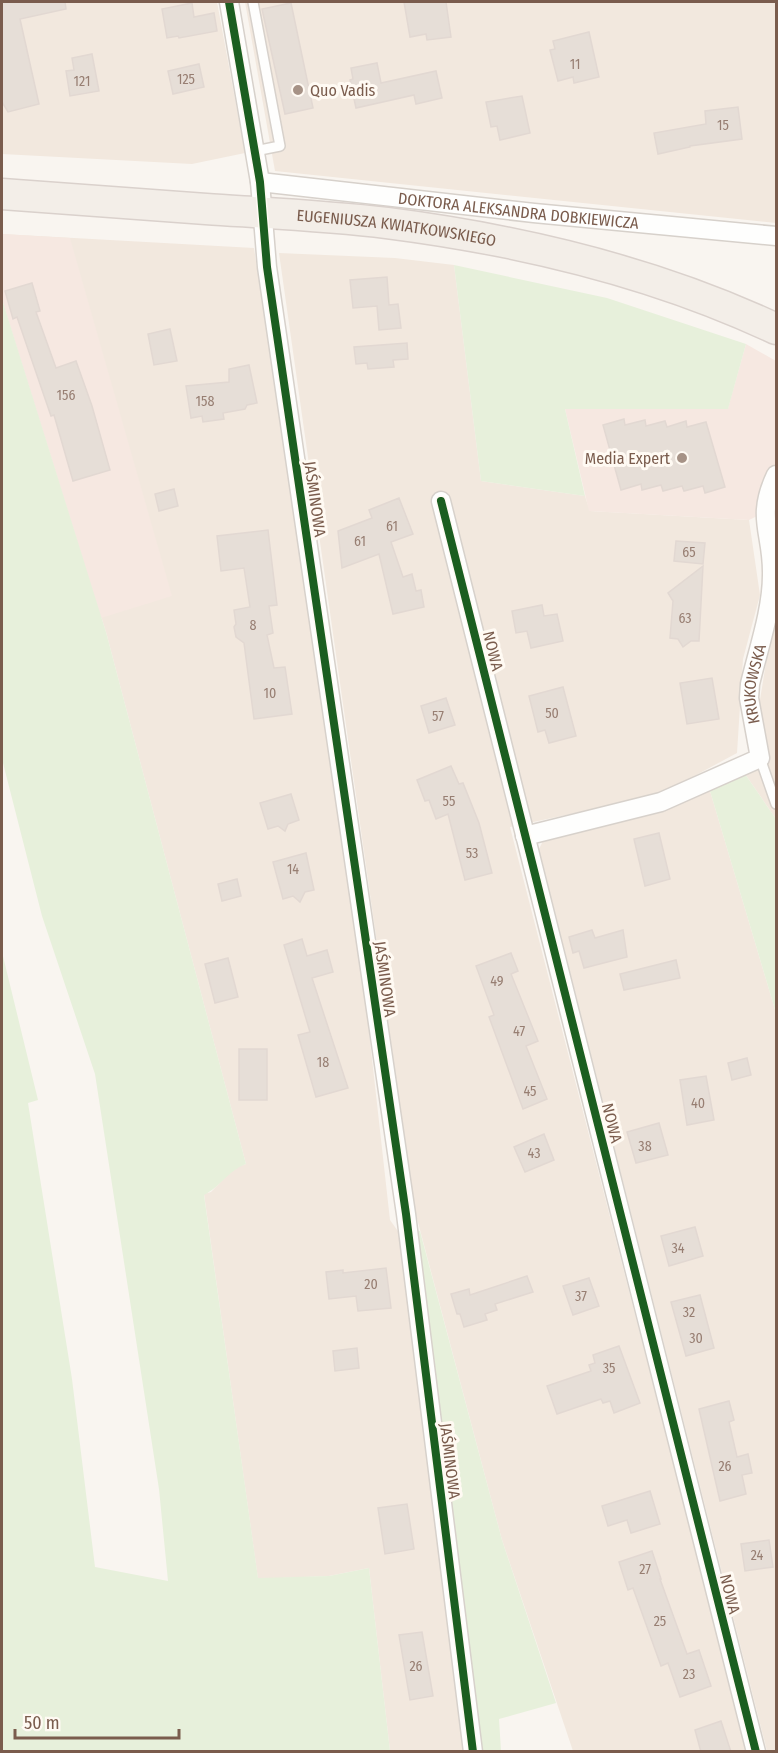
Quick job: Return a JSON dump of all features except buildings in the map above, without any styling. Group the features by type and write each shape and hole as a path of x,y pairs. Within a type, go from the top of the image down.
{"main road":[{"name":"EUGENIUSZA KWIATKOWSKIEGO","path":"2,194 388,223 464,235 539,250 678,290 777,329"}],"street":[{"name":"JAŚMINOWA","path":"229,2 260,182 267,267 406,1214 473,1752"},
{"name":"DOKTORA ALEKSANDRA DOBKIEWICZA","path":"260,182 534,213 777,236"},
{"name":"KRUKOWSKA","path":"759,758 749,698 750,684 771,593 772,573 764,515 768,493 777,475"},
{"name":"NOWA","path":"441,501 756,1752"},
{"path":"525,836 661,802 759,758"}],"lane":[{"path":"253,2 280,146 255,151"},
{"path":"759,758 777,804"}],"shaded area":[{"path":"2,2 217,2 245,153 192,164 2,154"},
{"path":"245,2 776,2 776,223 275,171"},
{"path":"2,234 254,248 366,1005 390,1220 400,1234 466,1751 390,1751 369,1568 329,1576 258,1579 204,1194 211,1192 234,1168 246,1164 106,632 2,299"},
{"path":"2,234 70,238 172,596 101,618 2,299"},
{"path":"279,253 395,258 454,265 481,481 585,496 590,511 749,520 760,595 743,659 737,753 659,795 510,827 747,1751 573,1751 502,1540 415,1211"},
{"path":"746,344 776,361 776,507 749,520 589,511 565,409 728,408"},
{"path":"776,615 776,819 745,774 763,763 758,712"},
{"path":"710,791 776,1013 776,1751 767,1751 539,849 543,841 662,812"}],"green space":[{"path":"454,265 607,298 746,344 728,409 565,409 585,496 481,481"},
{"path":"2,299 106,632 246,1164 204,1195 258,1578 329,1576 369,1568 390,1751 2,1751 2,952 38,1100 28,1103 72,1379 95,1567 168,1581 159,1489 95,1074 42,916 2,759"},
{"path":"745,774 776,819 776,1013 710,791"},
{"path":"420,1231 502,1540 556,1703 499,1719 501,1751 466,1751 400,1234"}],"cycle path":[{"path":"229,2 260,182 267,267 406,1214 473,1752"},
{"path":"441,501 756,1752"}],"place":[{"name":"Quo Vadis","path":"298,90"},
{"name":"Media Expert","path":"682,458"}]}
